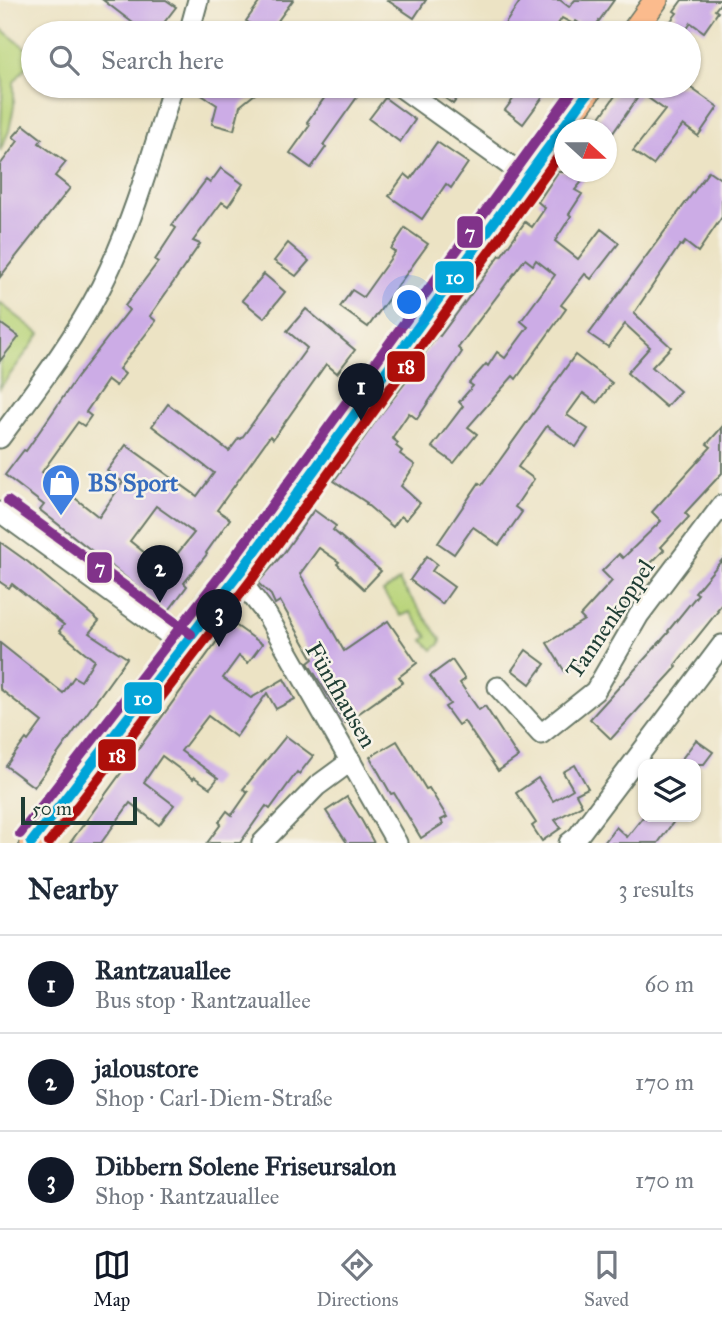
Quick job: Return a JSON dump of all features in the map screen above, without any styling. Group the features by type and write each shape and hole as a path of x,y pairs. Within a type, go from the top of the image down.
{"main road":[{"path":"641,21 656,0"},
{"path":"32,843 236,576 584,98"}],"street":[{"path":"192,21 198,0"},
{"path":"0,438 61,354 101,286 129,221 169,98"},
{"path":"416,98 526,177"},
{"name":"Tannenkoppel","path":"498,687 541,734 595,691 639,615 722,505"},
{"path":"0,512 183,645"},
{"name":"Fünfhausen","path":"236,576 267,615 397,843"},
{"path":"569,843 578,836 722,645"},
{"path":"262,843 317,786 351,761"}],"green space":[{"path":"0,28 21,45 21,73 14,82 14,106 9,131 0,151 3,82 0,72"},
{"path":"0,303 40,334 0,388"},
{"path":"400,580 441,639 440,644 433,650 423,640 428,637 410,612 401,616 383,592"}],"building":[{"path":"103,0 166,0 176,7 165,21 130,21"},
{"path":"261,0 293,0 278,21 246,21"},
{"path":"387,0 426,0 414,18"},
{"path":"521,0 560,0 569,7 575,0 614,0 599,21 568,21 562,18 560,21 507,21"},
{"path":"682,0 722,0 715,10 718,12 704,32 701,30 701,21 671,21 677,13 674,11"},
{"path":"701,95 718,107 698,136 683,125 653,165 633,151 665,110 648,98 701,98"},
{"path":"206,98 250,98 240,106 234,130 212,124 217,105"},
{"path":"324,98 356,98 323,145 326,147 311,168 290,153 310,125 307,122"},
{"path":"385,98 415,120 400,142 369,119"},
{"path":"445,98 457,98 453,104"},
{"path":"514,98 542,98 523,124 505,110"},
{"path":"614,98 637,98 617,127 617,119 599,119"},
{"path":"24,125 42,139 39,143 66,162 55,176 70,188 0,277 0,165 18,141 13,137"},
{"path":"437,142 468,163 451,188 446,184 422,219 389,196 405,174 411,179"},
{"path":"221,168 243,184 228,206 222,202 193,241 200,244 150,316 156,321 119,369 125,374 116,386 108,380 86,412 91,416 84,426 78,422 42,472 99,517 123,482 107,471 126,445 197,496 214,473 152,426 168,404 229,451 239,438 241,439 307,348 287,331 306,309 355,350 337,373 326,364 273,439 270,436 217,510 230,519 184,583 187,586 167,613 145,598 147,594 40,510 44,505 5,475 24,450 26,451 77,377 129,310 125,306 158,262 155,260 176,228 172,225 206,180 210,183","holes":["156,506 194,533 165,569 130,541"]},
{"path":"709,171 722,180 722,217 698,252 685,242 680,245 634,313 671,347 652,367 680,391 666,407 627,373 650,347 625,324 608,347 589,334"},
{"path":"554,178 554,182 582,182 575,190 582,194 555,241 578,259 601,229 619,243 591,279 585,274 561,305 566,309 516,379 513,376 468,427 477,434 454,463 432,447 463,406 459,402 473,386 469,383 486,364 488,366 497,352 505,358 528,327 521,321 555,275 536,260 533,265 525,259 458,348 462,352 417,419 409,413 392,438 402,451 400,454 415,465 401,486 420,503 406,520 401,516 393,527 367,503 334,481 438,335 440,336 525,222 532,227 545,208 538,202"},
{"path":"405,228 428,244 368,327 340,307 352,290 363,297 395,252 391,249"},
{"path":"288,243 309,261 296,276 274,261"},
{"path":"264,274 285,292 264,318 242,300"},
{"path":"0,323 19,337 0,361"},
{"path":"575,355 612,383 597,403 583,393 567,415 588,429 576,447 547,426 518,467 534,479 515,507 522,512 499,545 473,527 454,554 438,543 479,483 482,485"},
{"path":"722,427 722,473 685,513 689,517 661,547 664,550 640,574 644,578 622,601 627,605 587,649 591,656 565,672 547,643 584,620 580,616 612,581 602,571 619,554 623,558 661,521 652,512 711,447 707,444"},
{"path":"314,510 336,526 333,530 381,571 364,589 337,564 339,562 319,548 300,574 344,651 388,621 417,663 399,677 403,682 345,723 308,663 313,659 280,601 275,604 271,595 258,583 283,554"},
{"path":"0,542 99,621 89,633 127,658 34,787 6,766 42,722 0,689 0,643 63,693 74,677 81,681 94,660 59,631 64,625 12,584 9,588 0,582"},
{"path":"427,556 437,564 432,571 454,587 442,604 410,580"},
{"path":"722,560 722,604 718,611 675,665 677,667 611,739 590,719 669,632 698,594 695,592"},
{"path":"231,622 262,644 248,663 239,656 223,678 251,698 284,679 295,699 276,709 267,693 236,737 208,716 181,751 218,778 210,788 162,756 144,782 174,805 159,825 130,803 101,843 70,843"},
{"path":"526,650 545,664 530,684 512,670"},
{"path":"452,660 465,679 460,683 479,710 485,706 518,757 498,771 464,721 458,725 445,707 450,704 430,676"},
{"path":"286,736 313,756 299,774 297,772 270,809 266,806 240,843 207,843 227,811 232,815 248,792 243,789"},
{"path":"696,740 713,752 704,764 701,764 701,759 682,759"},
{"path":"397,741 426,789 429,788 447,817 441,820 443,824 421,838 370,757"},
{"path":"575,765 588,788 576,794 582,805 555,820 561,828 542,841 532,826 536,823 516,793 538,778 553,801 573,789 563,772"},
{"path":"347,797 374,843 347,843 326,811"},
{"path":"639,822 673,822 658,843 604,843 616,827 627,837"}],"transit line":[{"name":"7","path":"20,834 230,563 567,98"},
{"name":"10","path":"31,843 241,571 584,98"},
{"name":"18","path":"49,843 252,579 554,163"},
{"name":"7","path":"8,501 191,634"}],"place":[{"name":"Rantzauallee","path":"361,421"},
{"name":"BS Sport","path":"61,517"},
{"name":"jaloustore","path":"160,603"},
{"name":"Dibbern Solene Friseursalon","path":"219,647"}]}
